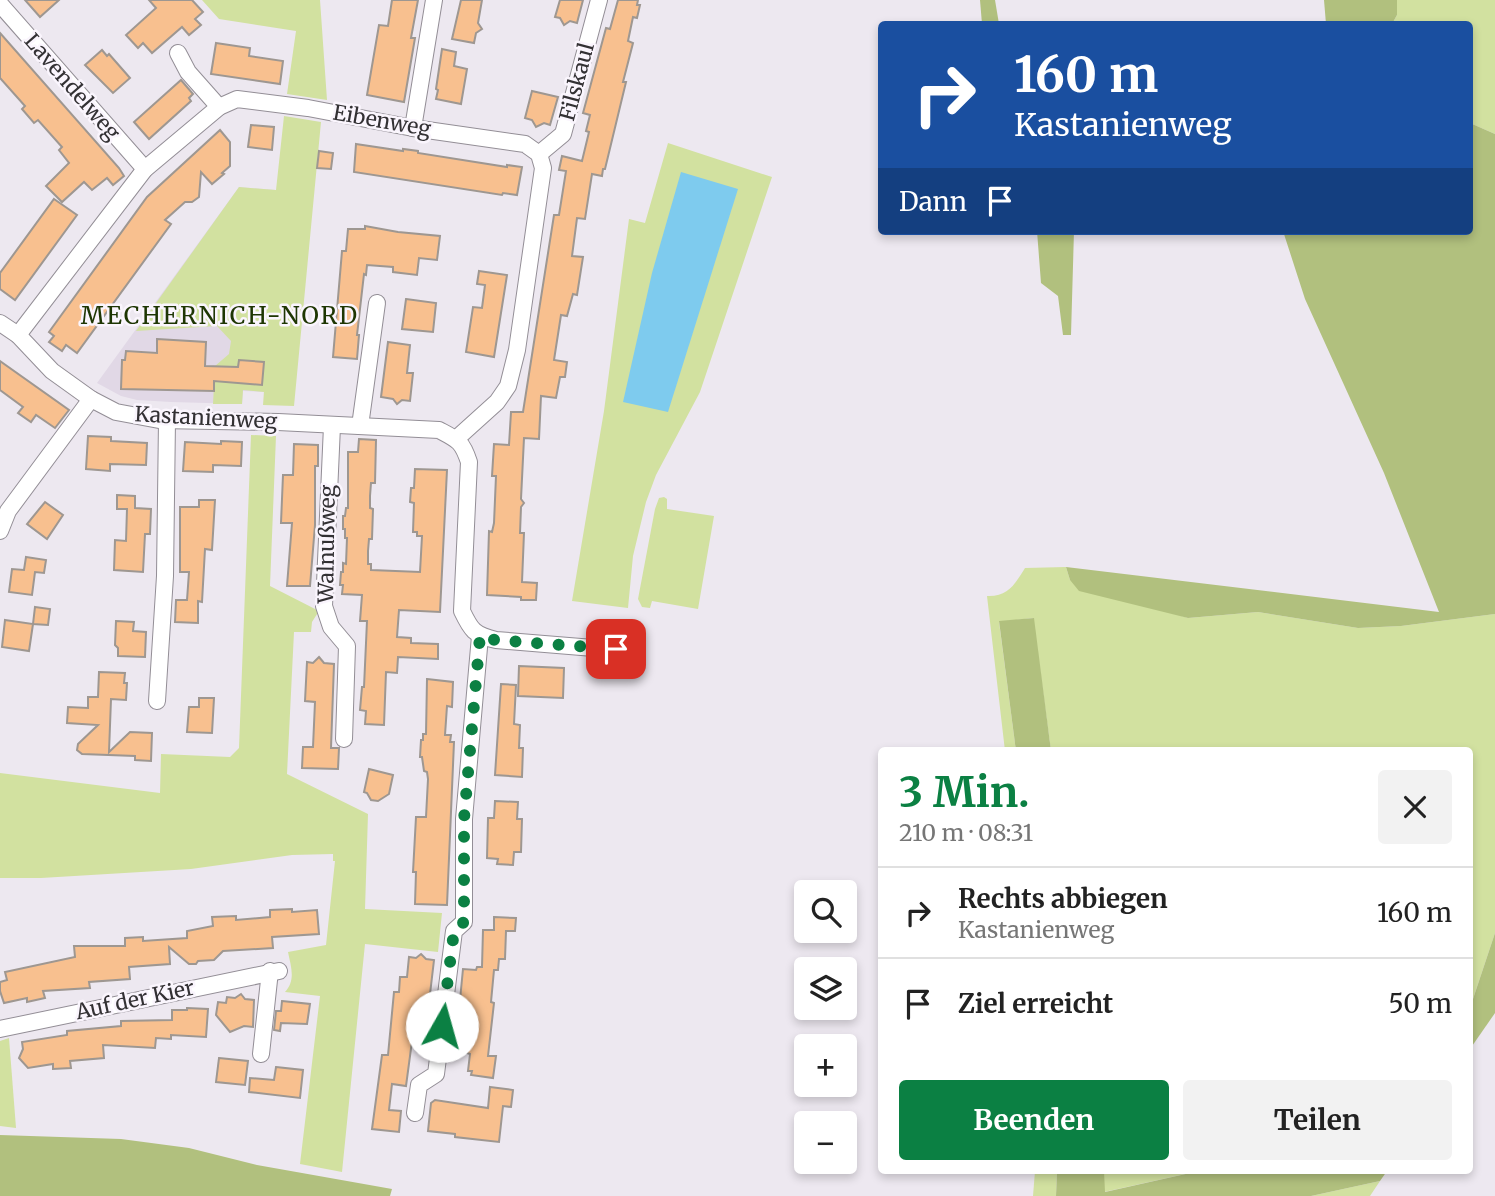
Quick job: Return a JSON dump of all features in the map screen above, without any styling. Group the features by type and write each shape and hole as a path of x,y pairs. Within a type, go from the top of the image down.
{"street":[{"path":"413,128 435,0"},
{"name":"Filskaul","path":"540,153 563,134 599,0"},
{"name":"Lavendelweg","path":"0,4 145,169"},
{"path":"178,54 188,72 219,107"},
{"name":"Eibenweg","path":"18,335 145,169 219,107 237,99 308,108 413,128 524,144 540,153"},
{"path":"540,153 543,168 517,350 508,386 498,402 456,439 463,443 469,462 461,611 470,628 480,636 495,640 630,651"},
{"path":"360,426 377,303"},
{"name":"Kastanienweg","path":"0,323 18,335 52,371 116,412 167,420 439,430 456,439"},
{"path":"0,531 8,511 92,399"},
{"path":"157,701 165,576 167,420"},
{"name":"Walnußweg","path":"332,426 324,606 331,627 347,646 344,738"},
{"path":"415,1113 419,1085 436,1074 454,931 464,922 464,819 480,636"},
{"name":"Auf der Kier","path":"0,1030 275,971 261,1054"}],"shaded area":[{"path":"239,187 276,190 264,392 243,391 242,404 171,402 121,396 97,383"}],"green space":[{"path":"202,0 320,0 327,100 287,94 296,31 219,19"},
{"path":"980,0 995,0 998,21 982,21"},
{"path":"1324,0 1397,0 1397,15 1394,21 1326,21"},
{"path":"1397,0 1495,0 1495,134 1473,124 1473,21 1394,21 1397,15"},
{"path":"284,116 321,122 294,406 263,405 264,392 243,390 242,404 213,404 215,366 229,354 231,341 217,326 136,331 239,187 276,190"},
{"path":"1473,124 1495,134 1495,614 1401,626 1358,628 1258,612 1188,618 1079,591 1070,580 1066,567 1439,612 1384,473 1305,299 1284,235 1473,235"},
{"path":"668,143 772,177 700,392 656,475 646,502 633,556 628,608 572,601 604,411 629,219 645,223"},
{"path":"1037,235 1074,235 1071,335 1063,335 1058,296 1041,283"},
{"path":"251,435 276,436 270,586 319,611 312,622 311,632 294,632 287,774 368,814 365,909 442,913 438,952 365,944 342,1172 300,1164 320,996 285,992 292,978 288,952 326,945 335,861 333,854 292,855 191,869 0,878 0,773 160,793 161,754 230,757 239,748"},
{"path":"659,498 667,499 667,509 714,516 698,609 652,601 650,608 642,607 638,599 655,509"},
{"path":"1066,567 1070,580 1188,618 1258,612 1358,628 1401,626 1495,614 1495,933 1473,999 1473,747 1050,747 1033,618 999,622 1015,747 1005,747 987,596 1006,592 1025,568"},
{"path":"1034,618 1050,747 1015,747 999,621"},
{"path":"1495,933 1495,1013 1473,1045 1473,999"},
{"path":"9,1038 16,1128 0,1126 0,1041"},
{"path":"0,1135 121,1139 189,1148 257,1165 392,1189 390,1196 0,1196"},
{"path":"1035,1174 1057,1174 1056,1196 1033,1196"},
{"path":"1057,1174 1104,1174 1105,1192 1186,1174 1385,1174 1380,1181 1311,1196 1056,1196"},
{"path":"1104,1174 1185,1174 1104,1192"},
{"path":"1380,1181 1370,1196 1311,1196"}],"water":[{"path":"681,172 738,189 668,412 623,402 652,273"}],"building":[{"path":"25,0 59,0 40,17"},
{"path":"149,0 192,0 203,12 195,19 201,25 189,35 182,27 152,53 143,43 138,48 126,35 156,8"},
{"path":"392,0 418,0 411,38 415,38 404,102 367,95 379,25 388,26"},
{"path":"461,0 482,0 478,23 482,29 476,33 474,43 452,39"},
{"path":"560,0 583,0 577,23 570,21 564,25 560,18 555,17"},
{"path":"618,0 638,0 637,5 640,5 637,18 633,17 628,41 633,43 623,82 626,82 605,169 602,176 592,174 585,219 577,218 572,256 583,257 577,295 573,294 567,316 561,315 554,360 567,362 565,377 560,377 556,398 541,396 539,439 524,438 521,499 524,503 521,507 520,533 524,533 522,582 537,583 536,600 487,595 489,531 492,532 494,523 494,444 509,445 511,412 523,412 554,215 559,215 566,171 559,170 562,156 582,161 590,115 583,113 606,28 610,29"},
{"path":"0,33 119,168 124,176 113,185 107,178 92,190 84,182 62,202 46,186 69,163 59,150 62,147 38,120 34,123 22,109 25,106 0,78"},
{"path":"216,43 250,48 249,56 283,61 280,84 211,74"},
{"path":"442,49 456,52 454,66 467,69 461,104 436,99"},
{"path":"102,50 107,56 109,54 130,78 113,93 85,65"},
{"path":"181,80 193,94 189,98 191,101 149,139 134,122"},
{"path":"532,91 558,97 550,125 544,123 536,127 532,120 525,118"},
{"path":"251,125 274,127 272,150 248,147"},
{"path":"220,130 230,142 230,166 222,173 224,174 212,184 201,172 199,197 192,202 185,202 165,220 171,224 77,353 66,345 62,351 49,342 54,336 49,332 147,197"},
{"path":"356,144 522,167 517,195 354,172"},
{"path":"319,151 333,153 331,169 317,168"},
{"path":"54,199 77,215 15,300 0,289 0,273"},
{"path":"365,226 440,236 437,260 419,258 417,275 393,272 393,267 367,265 357,335 357,359 333,357 342,251 346,251 348,229 365,229"},
{"path":"479,271 507,275 494,357 466,352 473,307 482,308 485,285 477,284"},
{"path":"406,299 436,303 433,332 402,329"},
{"path":"157,339 206,342 205,366 238,367 239,360 264,362 262,385 214,381 214,391 121,389 122,360 125,360 126,351 157,353"},
{"path":"388,342 410,345 407,373 413,373 410,401 402,400 397,404 393,399 381,397"},
{"path":"0,361 69,410 55,428 36,415 31,422 18,413 23,407 0,390"},
{"path":"88,436 111,437 111,441 147,443 146,465 110,464 110,471 86,469"},
{"path":"359,439 376,440 375,483 371,483 370,496 370,508 373,509 368,564 371,564 371,570 420,572 422,536 413,532 414,503 410,502 415,469 447,470 440,612 399,610 397,637 411,638 411,643 438,644 438,659 398,657 397,673 386,672 384,725 365,724 366,711 360,710 364,687 367,621 360,621 362,595 342,594 343,585 340,585 343,563 346,564 347,538 343,529 343,516 348,508 348,452 358,452"},
{"path":"221,441 242,442 241,466 213,465 213,472 183,471 185,442 221,444"},
{"path":"294,444 318,445 310,586 287,586 292,523 281,523 283,475 293,475"},
{"path":"117,495 135,496 135,508 151,509 150,534 145,534 143,572 114,570 115,540 126,541 127,509 117,509"},
{"path":"199,500 215,500 212,550 205,549 198,623 175,622 176,600 187,600 189,572 180,572 180,507 199,507"},
{"path":"45,502 63,515 47,539 27,524"},
{"path":"26,557 46,560 44,573 35,572 32,595 9,592 12,569 24,570"},
{"path":"35,607 50,609 48,625 33,624"},
{"path":"5,620 33,624 29,651 2,647"},
{"path":"116,621 134,622 133,631 146,632 145,657 118,656 118,648 115,645"},
{"path":"319,657 324,663 334,664 331,748 339,748 338,769 302,768 303,747 313,747 315,702 305,701 307,662 313,663"},
{"path":"519,666 564,668 563,698 518,696"},
{"path":"99,672 125,673 124,683 127,683 126,700 111,699 109,752 130,732 152,733 151,761 135,760 135,756 82,754 77,750 78,744 98,725 67,723 68,707 88,708 88,697 98,697"},
{"path":"427,679 453,682 452,707 447,706 445,735 451,735 450,742 454,742 447,905 415,904 416,872 413,872 416,817 426,817 428,779 420,757 421,740 423,734 426,734"},
{"path":"501,684 516,685 514,724 520,725 519,748 523,748 522,777 495,775"},
{"path":"199,698 214,698 212,733 187,732 189,707 199,707"},
{"path":"369,769 393,775 389,794 378,801 371,800 364,792"},
{"path":"495,801 518,802 517,819 522,819 521,852 514,852 513,865 497,864 498,859 487,858 488,818 494,818"},
{"path":"292,909 292,912 317,910 319,934 272,937 273,948 223,951 214,960 198,961 196,964 189,964 169,947 170,964 129,967 130,979 89,982 90,988 43,991 45,998 27,1002 27,998 4,1003 0,991 0,982 7,980 5,972 75,957 74,946 125,946 125,938 143,937 143,941 187,938 187,931 213,926 212,917 236,916 236,920 270,917 270,910"},
{"path":"494,917 516,918 515,931 506,931 505,959 499,959 498,970 494,970 491,1002 494,1003 488,1056 496,1056 493,1078 471,1075 472,1071 468,1071 468,1043 456,1041 463,969 476,970 477,967 482,967 483,930 494,930"},
{"path":"421,954 426,959 434,960 426,1028 422,1042 412,1041 406,1086 392,1084 389,1110 401,1111 399,1132 372,1129 382,1055 388,1055 394,992 399,992 400,977 407,977 409,957 416,958"},
{"path":"241,994 245,999 254,1000 253,1027 244,1026 230,1032 216,1015 218,1002 226,1003 227,997 235,998"},
{"path":"282,1001 310,1004 307,1024 281,1023 280,1031 274,1030 276,1011 281,1011"},
{"path":"208,1009 206,1037 171,1035 171,1039 156,1038 155,1048 103,1045 104,1058 70,1061 71,1068 53,1069 53,1064 28,1068 19,1058 23,1049 22,1042 67,1035 67,1031 121,1026 121,1021 172,1020 172,1010"},
{"path":"219,1058 248,1061 245,1085 216,1082"},
{"path":"276,1067 303,1070 300,1098 249,1092 250,1078 274,1080"},
{"path":"490,1087 513,1090 511,1107 503,1106 499,1142 428,1131 431,1103 435,1100 488,1108"}],"district":[{"name":"MECHERNICH-NORD","path":"220,316"}],"route":[{"path":"442,1026 454,931 464,922 464,819 480,636 495,640 616,649"}]}
